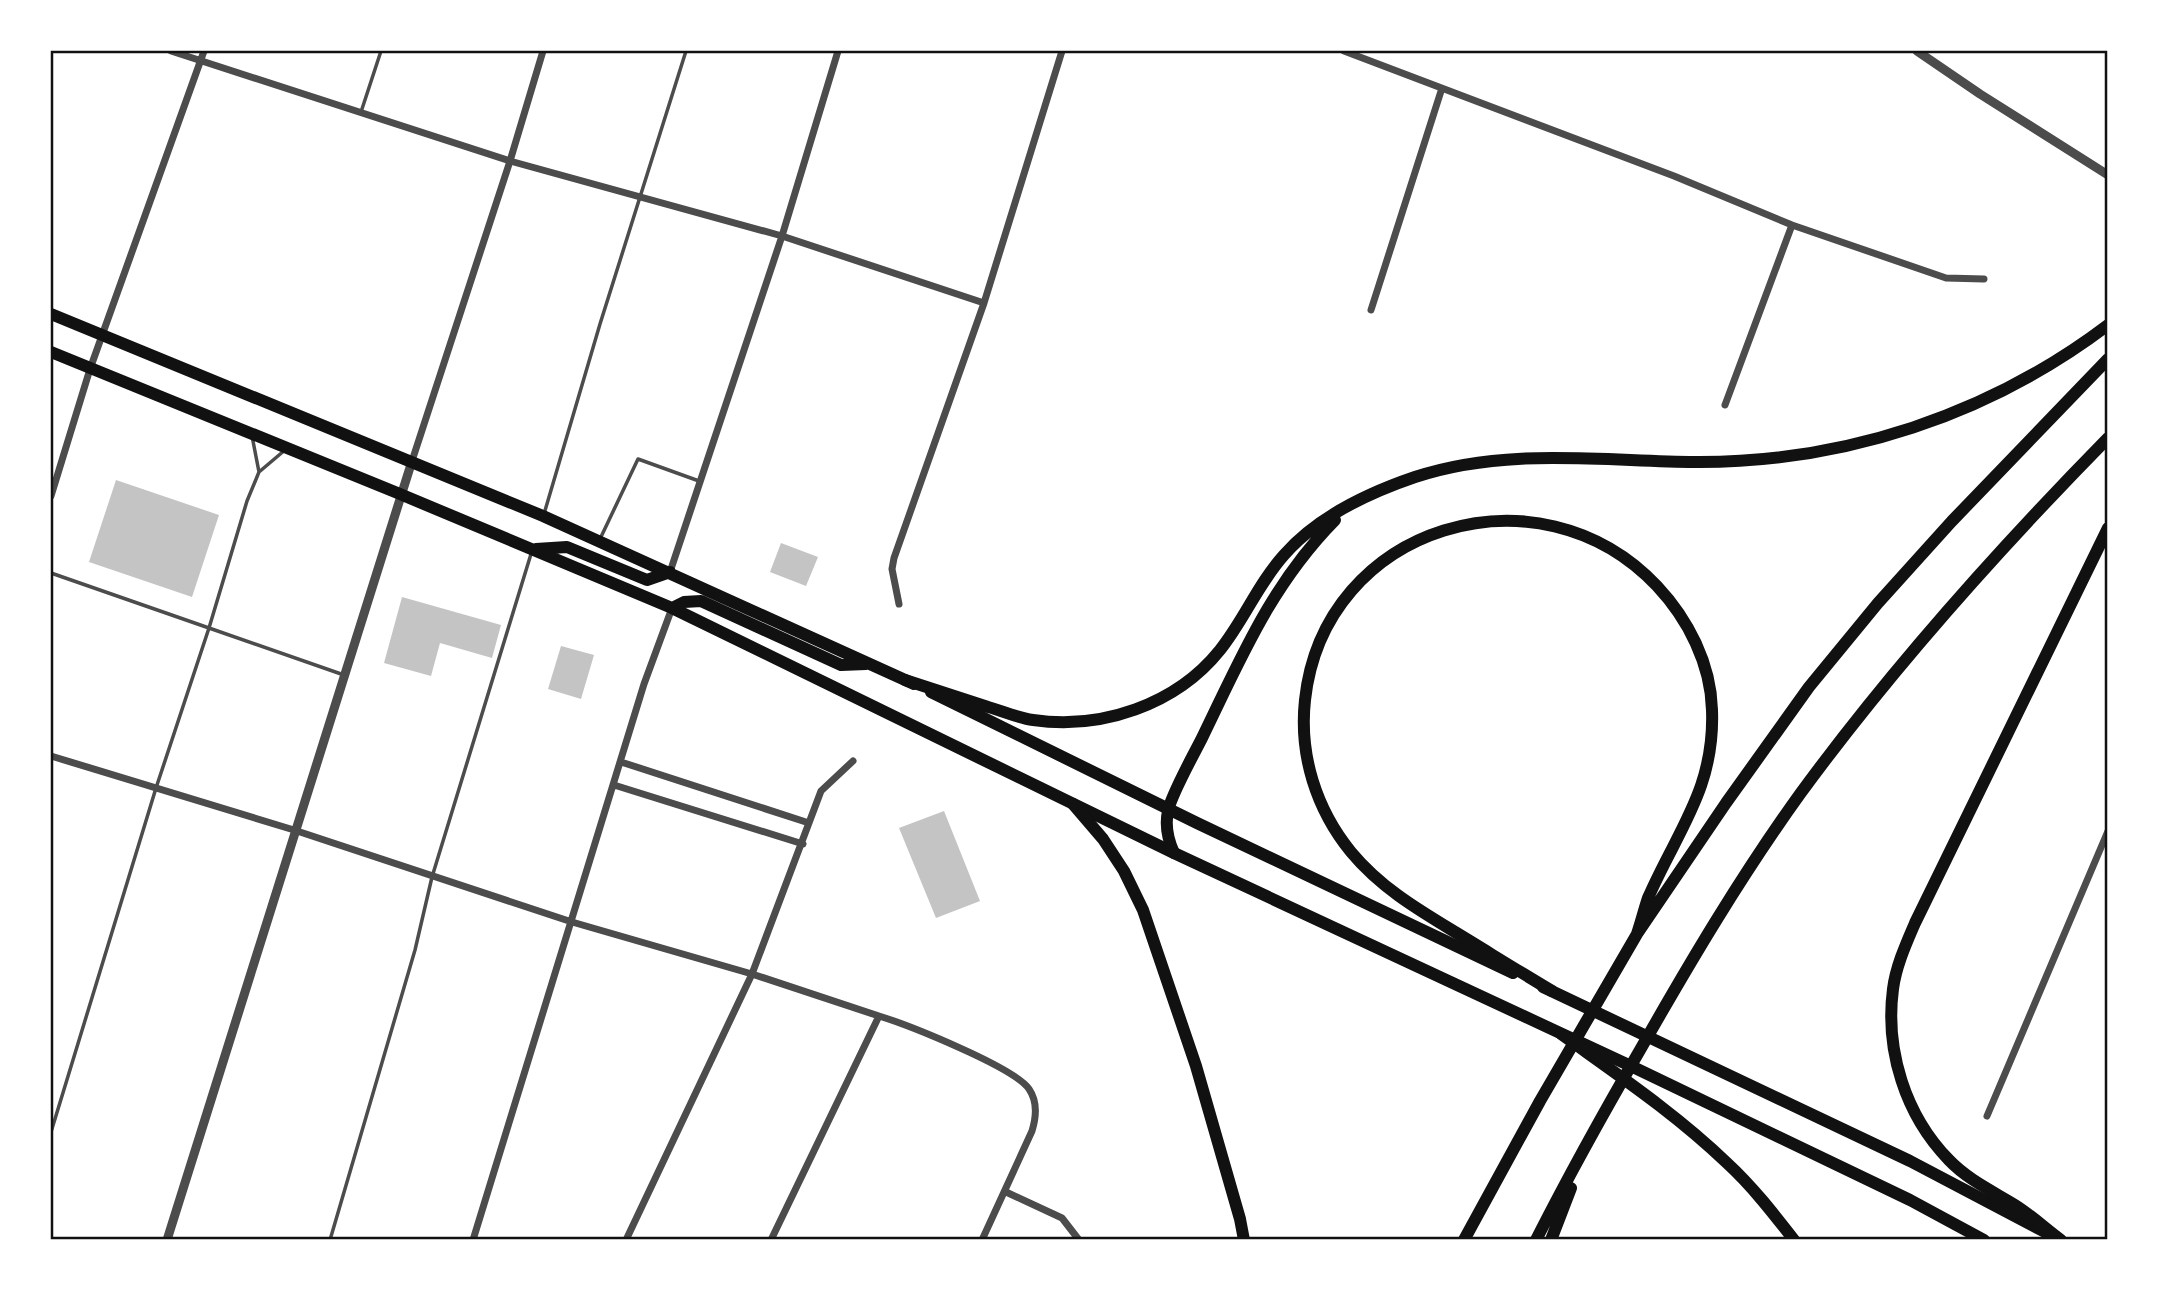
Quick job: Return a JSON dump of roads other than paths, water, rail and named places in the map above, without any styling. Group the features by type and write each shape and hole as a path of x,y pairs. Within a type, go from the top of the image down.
{"highway":[{"path":"51,314 543,516 905,680 1168,809 1910,1161 2061,1240"},
{"path":"905,680 1031,720 1094,721 1162,697 1203,668 1220,650 1258,589 1284,554 1307,532 1350,505 1393,484 1441,468 1481,460 1530,458 1698,462 1824,451 1894,435 1948,417 2006,389 2086,342 2108,325"},
{"path":"51,352 672,608 1174,853 1633,1066 1910,1200 1984,1240"},
{"path":"1464,1240 1540,1101 1637,934 1809,687 1878,603 1952,521 2108,359"},
{"path":"1536,1240 1592,1134 1675,988 1727,902 1800,794 1955,600 2108,439"},
{"path":"1174,853 1169,843 1168,809 1254,632 1280,585 1314,541 1350,505"},
{"path":"1552,991 1388,890 1351,851 1320,802 1304,744 1303,717 1312,661 1324,631 1340,604 1385,559 1447,528 1496,520 1536,522 1595,539 1619,553 1643,571 1665,594 1684,620 1698,648 1707,675 1712,707 1712,733 1706,772 1694,808 1648,899 1637,934"},
{"path":"2061,1240 2018,1207 1980,1185 1949,1161 1930,1137 1914,1111 1901,1081 1893,1048 1891,1016 1893,986 1901,954 1914,923 2108,528"},
{"path":"532,550 567,547 647,580 670,572"},
{"path":"672,608 684,602 701,601 841,665 869,664"},
{"path":"1073,804 1103,839 1124,871 1143,910 1200,1078 1244,1240"},
{"path":"1561,1034 1643,1093 1727,1163 1763,1201 1794,1240"},
{"path":"1551,1240 1592,1134"}],"street":[{"path":"171,51 510,161 782,236 984,303"},
{"path":"51,496 90,369 204,51"},
{"path":"167,1240 400,494 510,161 542,51"},
{"path":"670,572 782,236 838,51"},
{"path":"899,604 892,569 894,558 984,303 1062,51"},
{"path":"1344,51 1674,176 1792,225 1947,278 1984,279"},
{"path":"1917,51 2108,175"},
{"path":"1371,310 1442,88"},
{"path":"1725,405 1792,225"},
{"path":"473,1240 645,684 672,608"},
{"path":"51,756 294,830 572,922 752,974 910,1025 1004,1070 1031,1091 1035,1102 1035,1119 1006,1192 982,1240"},
{"path":"625,1240 752,974 821,791 853,761"},
{"path":"621,762 809,823"},
{"path":"614,785 803,844"},
{"path":"1987,1116 2108,831"},
{"path":"771,1240 879,1016"},
{"path":"1006,1192 1062,1218 1079,1240"}],"lane":[{"path":"360,113 381,51"},
{"path":"543,516 686,51"},
{"path":"251,434 259,472"},
{"path":"51,1132 247,500 259,472 287,448"},
{"path":"599,541 638,458 701,482"},
{"path":"330,1240 415,950 432,877 532,550"},
{"path":"51,573 344,675"}]}
